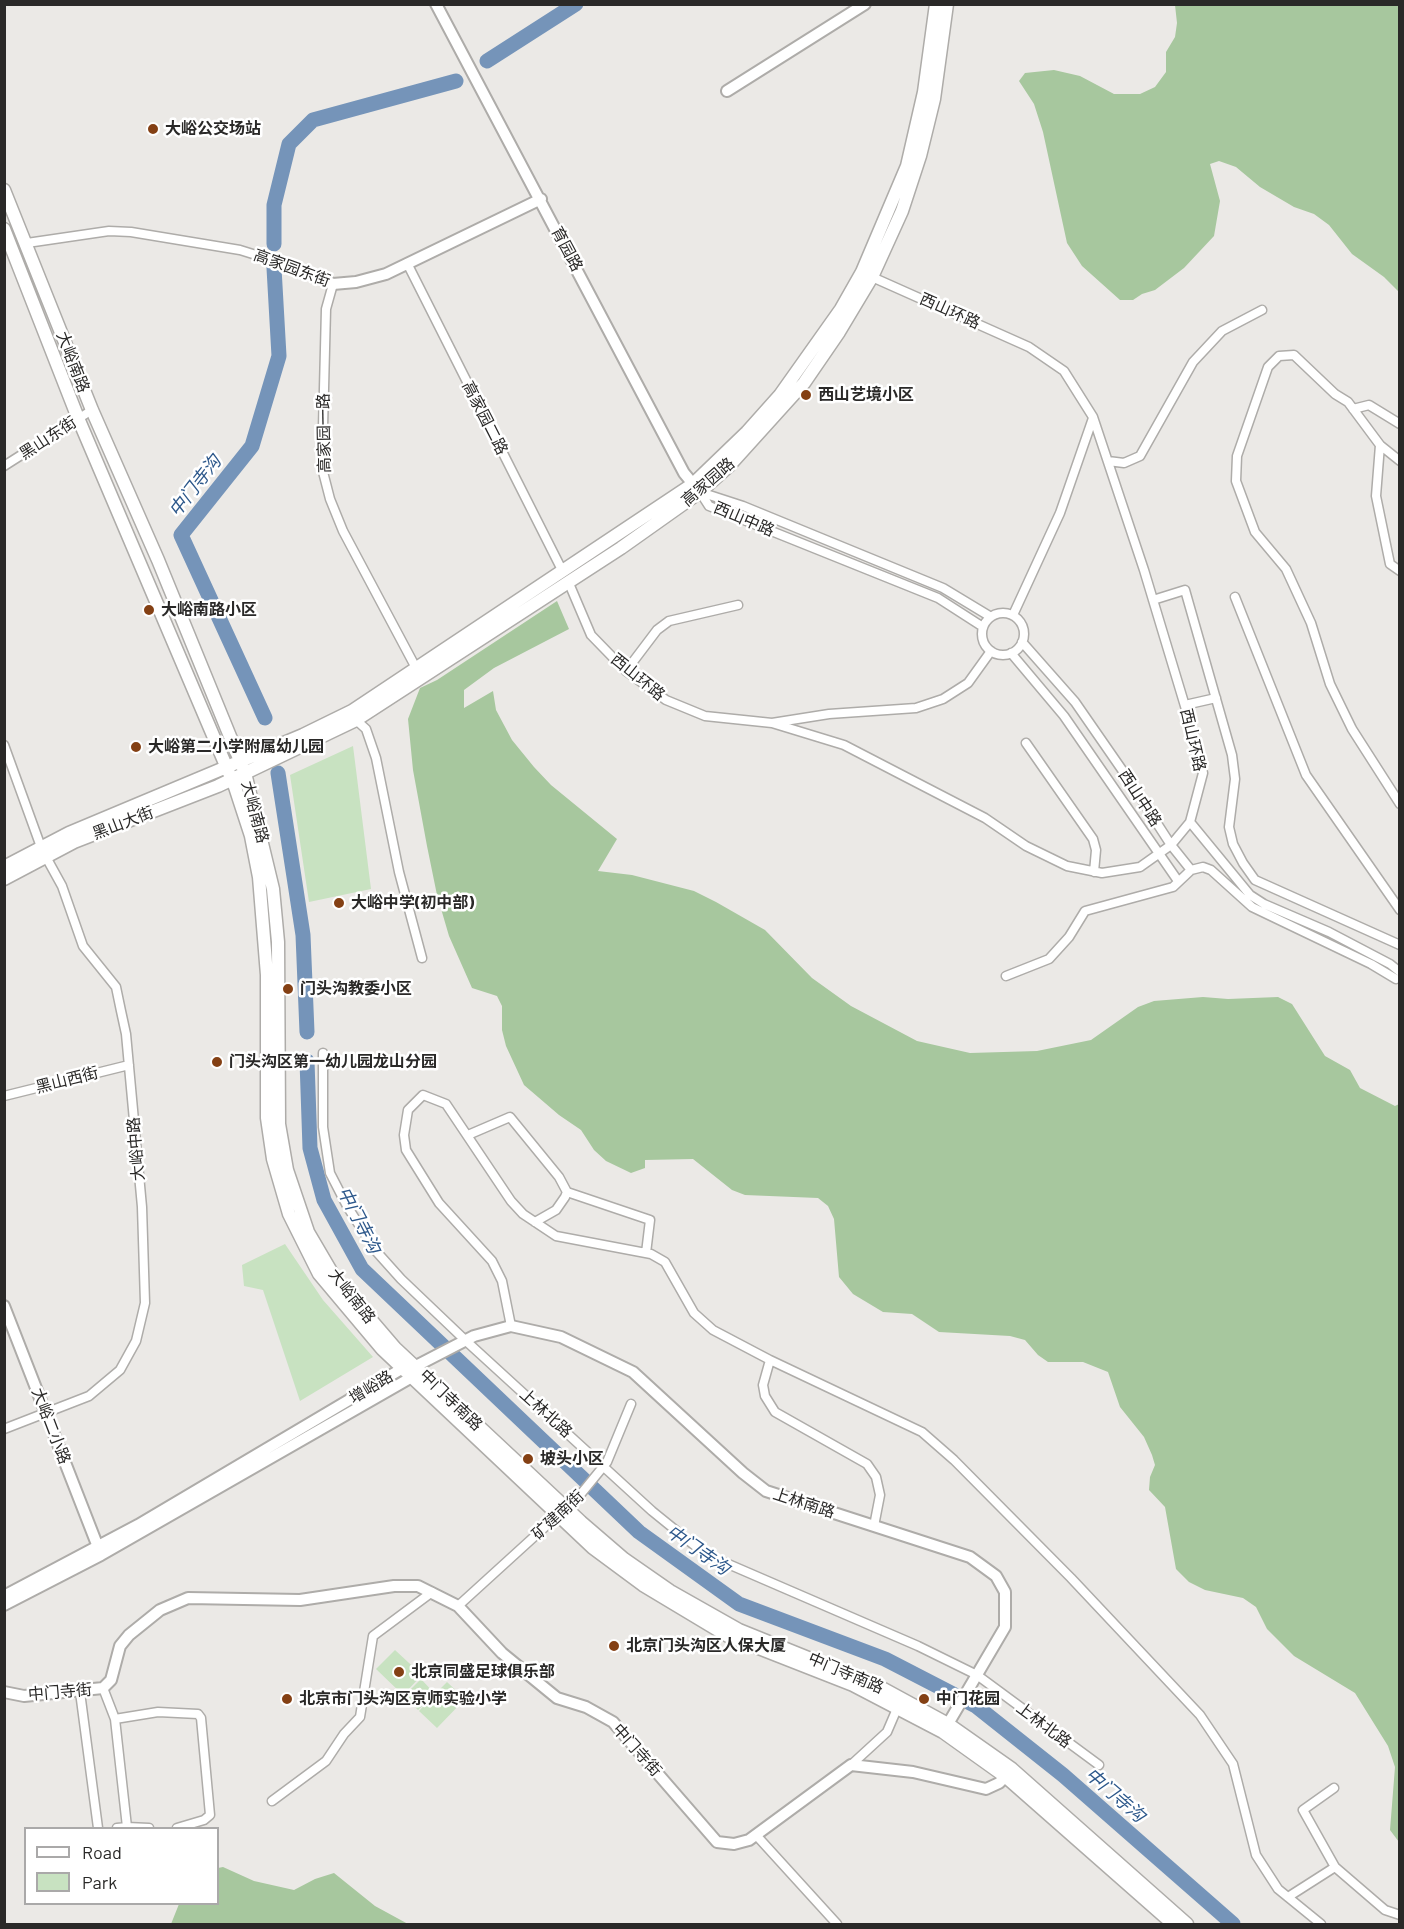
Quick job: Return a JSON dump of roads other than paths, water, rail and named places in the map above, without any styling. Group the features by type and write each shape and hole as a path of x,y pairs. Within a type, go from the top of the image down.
{"main road":[{"name":"高家园路","path":"696,488 780,395 842,309 862,272 907,165 924,92 936,4"},
{"name":"高家园路","path":"243,767 356,720 696,488 763,430 804,382 839,332 872,277 902,211 920,156 934,99 947,4"},
{"name":"大峪南路","path":"4,190 92,410 158,560 243,767 273,889 278,942 279,1124 286,1170 308,1232 335,1278 411,1370"},
{"name":"大峪南路","path":"4,229 78,418 229,773 251,836 259,877 267,975 267,1118 276,1170 289,1215 319,1274 352,1316 411,1370"},
{"name":"高家园路","path":"243,767 352,711 416,668 566,577"},
{"name":"黑山大街","path":"4,879 44,852 116,812 243,767"},
{"name":"黑山大街","path":"4,867 44,852"},
{"name":"中门寺南路","path":"411,1370 563,1512 650,1578 739,1630 825,1664 946,1728 1009,1773 1187,1924"},
{"name":"中门寺南路","path":"1009,1773 1173,1924"}],"street":[{"name":"育园路","path":"436,4 684,472 696,488"},
{"path":"728,91 866,4"},
{"name":"高家园东街","path":"27,243 109,231 131,232 240,250 304,270 327,282 356,282 407,264 541,199"},
{"name":"高家园二路","path":"407,264 566,577"},
{"name":"西山环路","path":"566,577 591,635 626,670 666,700 705,716 771,723 844,745 985,818 1026,846 1067,866 1102,873 1140,867 1171,845 1190,822 1203,773 1153,600 1093,417 1064,371 1029,347 872,277"},
{"name":"高家园一路","path":"327,282 321,431 322,468 330,499 343,531 416,668"},
{"path":"1108,461 1124,463 1140,456 1192,362 1222,331 1262,310"},
{"path":"1400,460 1380,445 1353,409 1294,355 1278,356 1268,367 1237,456 1236,481 1255,532 1286,569 1311,623 1330,684 1352,729 1400,804"},
{"path":"1353,409 1369,405 1400,424"},
{"name":"黑山东街","path":"4,466 92,410"},
{"path":"1013,615 1060,513 1093,417"},
{"path":"1380,445 1376,496 1390,564 1400,571"},
{"name":"西山中路","path":"696,488 943,588 991,617"},
{"name":"西山中路","path":"696,488 709,506 938,598 983,627"},
{"path":"1153,600 1185,590 1232,755 1236,779 1229,827 1243,863 1255,880 1400,945"},
{"path":"1235,597 1306,775 1400,910"},
{"path":"626,670 657,630 669,621 738,605"},
{"path":"1000,613 1013,615 1021,624 1022,642 1011,653 1002,655 990,651 983,642 983,627 991,617 1000,613"},
{"name":"西山中路","path":"1022,642 1075,702 1171,845 1191,870"},
{"path":"771,723 829,714 916,708 943,699 968,683 990,651"},
{"name":"西山中路","path":"1011,653 1064,716 1178,881"},
{"path":"1185,705 1216,698"},
{"path":"356,720 366,729 376,758 399,872 422,958"},
{"path":"1026,743 1093,839 1096,850 1094,872"},
{"name":"大峪中路","path":"4,745 44,852 62,886 83,946 116,987 126,1034 129,1065 142,1207 145,1303 136,1341 120,1370 89,1396 4,1429"},
{"path":"1190,822 1250,895 1264,904 1390,964 1397,975"},
{"path":"1006,976 1049,959 1069,938 1085,911 1173,887 1191,870 1203,867 1210,870 1252,908 1397,975"},
{"name":"上林北路","path":"323,1053 323,1127 330,1173 347,1206 375,1250 401,1279 465,1340 652,1510 705,1554 918,1646 977,1675 1099,1765"},
{"name":"黑山西街","path":"4,1096 129,1065"},
{"path":"511,1326 502,1281 492,1262 439,1203 406,1150 404,1135 408,1110 423,1095 446,1104 498,1185 523,1214 556,1236 646,1253 665,1262 694,1313 713,1330 770,1360 922,1432 954,1460 1071,1578 1200,1715 1224,1747 1233,1764 1256,1855 1278,1889 1321,1924"},
{"path":"468,1135 510,1117 559,1177 567,1192 650,1220 646,1253"},
{"path":"535,1222 556,1210 567,1192"},
{"name":"大峪二小路","path":"4,1306 98,1547"},
{"name":"上林南路","path":"411,1370 465,1340 511,1326 561,1337 633,1372 742,1473 766,1491 970,1557 996,1576 1005,1592 1005,1627 946,1728"},
{"path":"770,1360 763,1384 765,1396 775,1412 867,1464 876,1477 880,1496 874,1526"},
{"name":"增峪路","path":"4,1596 98,1547 411,1370"},
{"name":"增峪路","path":"4,1605 102,1555 411,1370"},
{"name":"矿建南街","path":"459,1606 580,1495 604,1466 631,1404"},
{"name":"中门寺街","path":"4,1692 24,1696 102,1688 111,1680 120,1646 129,1635 160,1610 188,1598 300,1600 394,1586 418,1586 459,1606 502,1653 557,1698 586,1707 613,1722 717,1842 734,1844 749,1840 850,1765"},
{"path":"272,1801 326,1761 344,1734 360,1717 373,1636 432,1592"},
{"path":"102,1688 115,1719 127,1827"},
{"path":"80,1692 98,1827"},
{"path":"850,1765 887,1732 900,1702"},
{"path":"115,1719 158,1712 198,1714 201,1718 210,1815 204,1820 180,1827"},
{"path":"850,1765 913,1773 986,1789 999,1783 1009,1773"},
{"path":"1334,1788 1303,1810 1335,1867 1385,1910 1400,1915"},
{"path":"756,1835 837,1924"},
{"path":"1288,1897 1335,1867"}],"waterway":[{"name":"中门寺沟","path":"487,61 576,4"},
{"name":"中门寺沟","path":"274,244 274,205 289,144 313,120 456,81"},
{"name":"中门寺沟","path":"265,718 181,535 252,446 279,356 274,268"},
{"name":"中门寺沟","path":"278,773 303,935 307,1032"},
{"name":"中门寺沟","path":"307,1061 310,1148 324,1200 362,1269 639,1532 739,1604 885,1659 976,1706 1063,1775 1233,1924"}],"place":[{"name":"大峪公交场站","path":"153,129"},
{"name":"西山艺境小区","path":"806,395"},
{"name":"大峪南路小区","path":"149,610"},
{"name":"大峪第二小学附属幼儿园","path":"136,747"},
{"name":"大峪中学(初中部)","path":"339,903"},
{"name":"门头沟教委小区","path":"288,989"},
{"name":"门头沟区第一幼儿园龙山分园","path":"217,1062"},
{"name":"坡头小区","path":"528,1459"},
{"name":"北京门头沟区人保大厦","path":"614,1646"},
{"name":"北京同盛足球俱乐部","path":"399,1672"},
{"name":"北京市门头沟区京师实验小学","path":"287,1699"},
{"name":"中门花园","path":"924,1699"}]}
